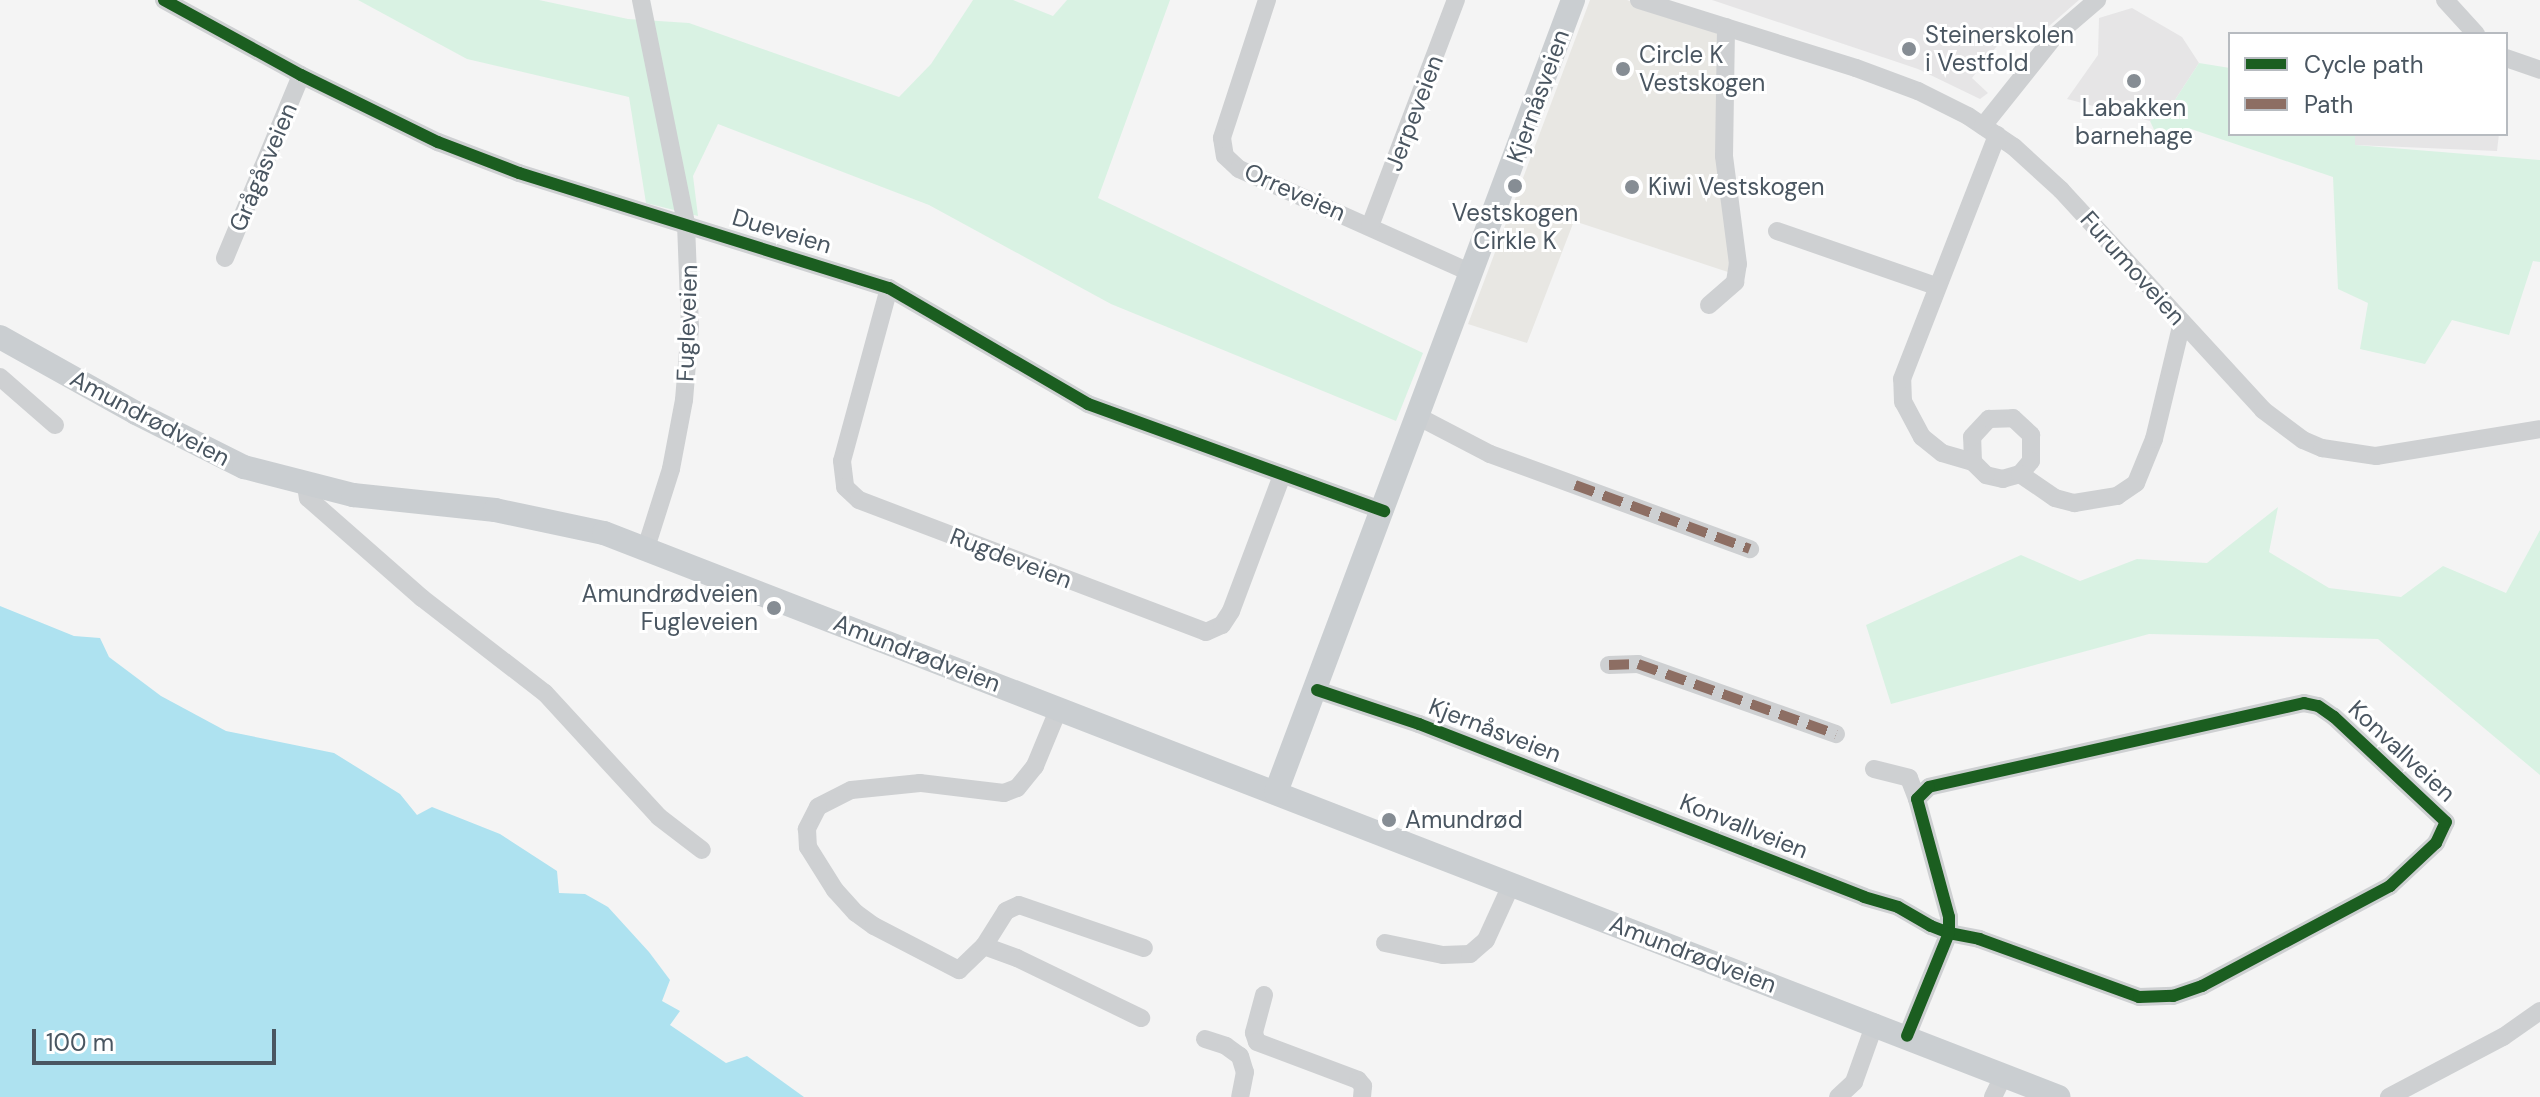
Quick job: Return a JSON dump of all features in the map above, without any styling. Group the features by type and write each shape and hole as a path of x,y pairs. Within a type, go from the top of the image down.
{"main road":[{"name":"Kjernåsveien","path":"1276,792 1317,690 1573,0"},
{"name":"Amundrødveien","path":"0,337 210,452 260,473 353,495 541,517 646,548 2059,1097"}],"street":[{"name":"Dueveien","path":"164,0 301,75 465,153 889,288 1078,399 1384,511"},
{"name":"Fugleveien","path":"641,0 686,224 690,327 684,400 663,502 646,548"},
{"name":"Orreveien","path":"1267,0 1229,111 1222,149 1239,169 1472,273"},
{"name":"Jerpeveien","path":"1370,226 1456,0"},
{"name":"Furumoveien","path":"1639,0 1918,91 1990,130 2061,190 2263,410 2303,440 2322,448 2376,456 2540,429"},
{"path":"1973,462 1972,437 1989,419 2013,418 2024,425 2033,444 2031,461 2020,474 1994,478 1973,462 1957,460 1931,445 1912,423 1901,393 1905,366 1990,130 2054,37 2097,0"},
{"path":"2445,0 2474,32"},
{"path":"1709,305 1735,282 1738,264 1724,156 1726,27"},
{"path":"2508,59 2540,70"},
{"name":"Grågåsveien","path":"225,258 301,75"},
{"path":"1777,231 1936,286"},
{"name":"Rugdeveien","path":"889,288 842,461 845,487 859,500 1206,632 1222,625 1231,611 1282,475"},
{"path":"2020,474 2039,489 2074,503 2117,496 2136,483 2154,439 2182,322"},
{"name":"Amundrødveien","path":"0,377 55,425"},
{"path":"1419,417 1490,454 1750,549"},
{"path":"306,486 308,498 422,598 545,693 659,817 702,850"},
{"path":"1609,665 1638,664 1836,734"},
{"name":"Kjernåsveien","path":"1317,690 1419,724 1655,814"},
{"name":"Konvallveien","path":"1655,814 1864,897 1898,907 1906,914 1949,933 1979,939 2123,993 2150,998 2173,996 2202,986 2390,886 2430,850 2446,822 2334,717 2304,703 1945,781 1929,787 1917,799"},
{"path":"1059,708 1035,766 1017,788 1004,793 920,783 851,790 818,807 807,829 808,847 835,890 856,913 874,926 959,970 969,957 984,946 1006,911 1019,905 1144,948"},
{"path":"1874,769 1909,778 1949,917 1949,933 1907,1036"},
{"path":"1385,943 1443,955 1470,954 1486,940 1512,883"},
{"path":"984,946 1017,958 1141,1018"},
{"path":"1264,995 1254,1033 1257,1042 1358,1080 1363,1086 1362,1097"},
{"path":"2389,1097 2503,1037 2540,1011"},
{"path":"1838,1097 1854,1082 1875,1023"},
{"path":"1205,1039 1226,1046 1240,1056 1245,1072 1240,1097"},
{"path":"1993,1097 2004,1074"}],"shaded area":[{"path":"1590,0 1627,0 1721,35 1743,277 1574,221 1527,343 1468,324"},
{"name":"Steinerskolen i Vestfold","path":"1712,0 2079,0 2033,40 2007,33 1972,78 1988,93 1980,99 1918,69"},
{"name":"Labakken barnehage","path":"2132,8 2182,37 2199,63 2173,103 2150,121 2067,99 2098,55 2099,18"},
{"path":"2355,136 2499,136 2497,151 2355,145"}],"green space":[{"path":"358,0 539,0 628,19 689,23 899,97 931,64 973,0 1013,0 1053,16 1067,0 1170,0 1098,198 1423,353 1396,421 1111,304 929,205 718,124 693,176 698,216 646,203 629,97 467,59"},
{"path":"2199,63 2228,68 2228,136 2355,136 2355,145 2540,160 2540,262 2533,261 2509,335 2452,320 2425,364 2360,349 2368,303 2338,289 2333,177 2188,128 2157,136 2150,121 2173,103"},
{"path":"2278,507 2269,552 2329,588 2401,597 2443,566 2506,593 2540,530 2540,775 2378,639 2149,634 1891,704 1866,625 2021,555 2080,581 2137,559 2207,563"}],"water":[{"path":"0,606 74,636 100,638 109,657 161,696 226,731 334,753 400,794 417,815 432,807 500,834 557,871 559,893 585,894 608,907 649,952 670,980 662,1001 680,1011 670,1025 726,1063 747,1056 804,1097 0,1097"}],"marked path":[{"path":"1575,485 1750,549"},
{"path":"1609,665 1638,664 1836,734"}],"cycle path":[{"path":"164,0 301,75 438,142 519,173 889,288 1088,404 1384,511"},
{"path":"1317,690 1419,724 1864,897 1898,907 1949,933 1979,939 2139,997 2173,996 2202,986 2390,886 2436,843 2446,822 2334,717 2318,706 2304,703 1929,787 1917,799 1949,917 1949,933 1907,1036"}],"place":[{"name":"Steinerskolen i Vestfold","path":"1909,49"},
{"name":"Circle K Vestskogen","path":"1623,69"},
{"name":"Labakken barnehage","path":"2134,81"},
{"name":"Vestskogen Cirkle K","path":"1515,186"},
{"name":"Kiwi Vestskogen","path":"1632,187"},
{"name":"Amundrødveien Fugleveien","path":"774,608"},
{"name":"Amundrød","path":"1389,820"}]}
